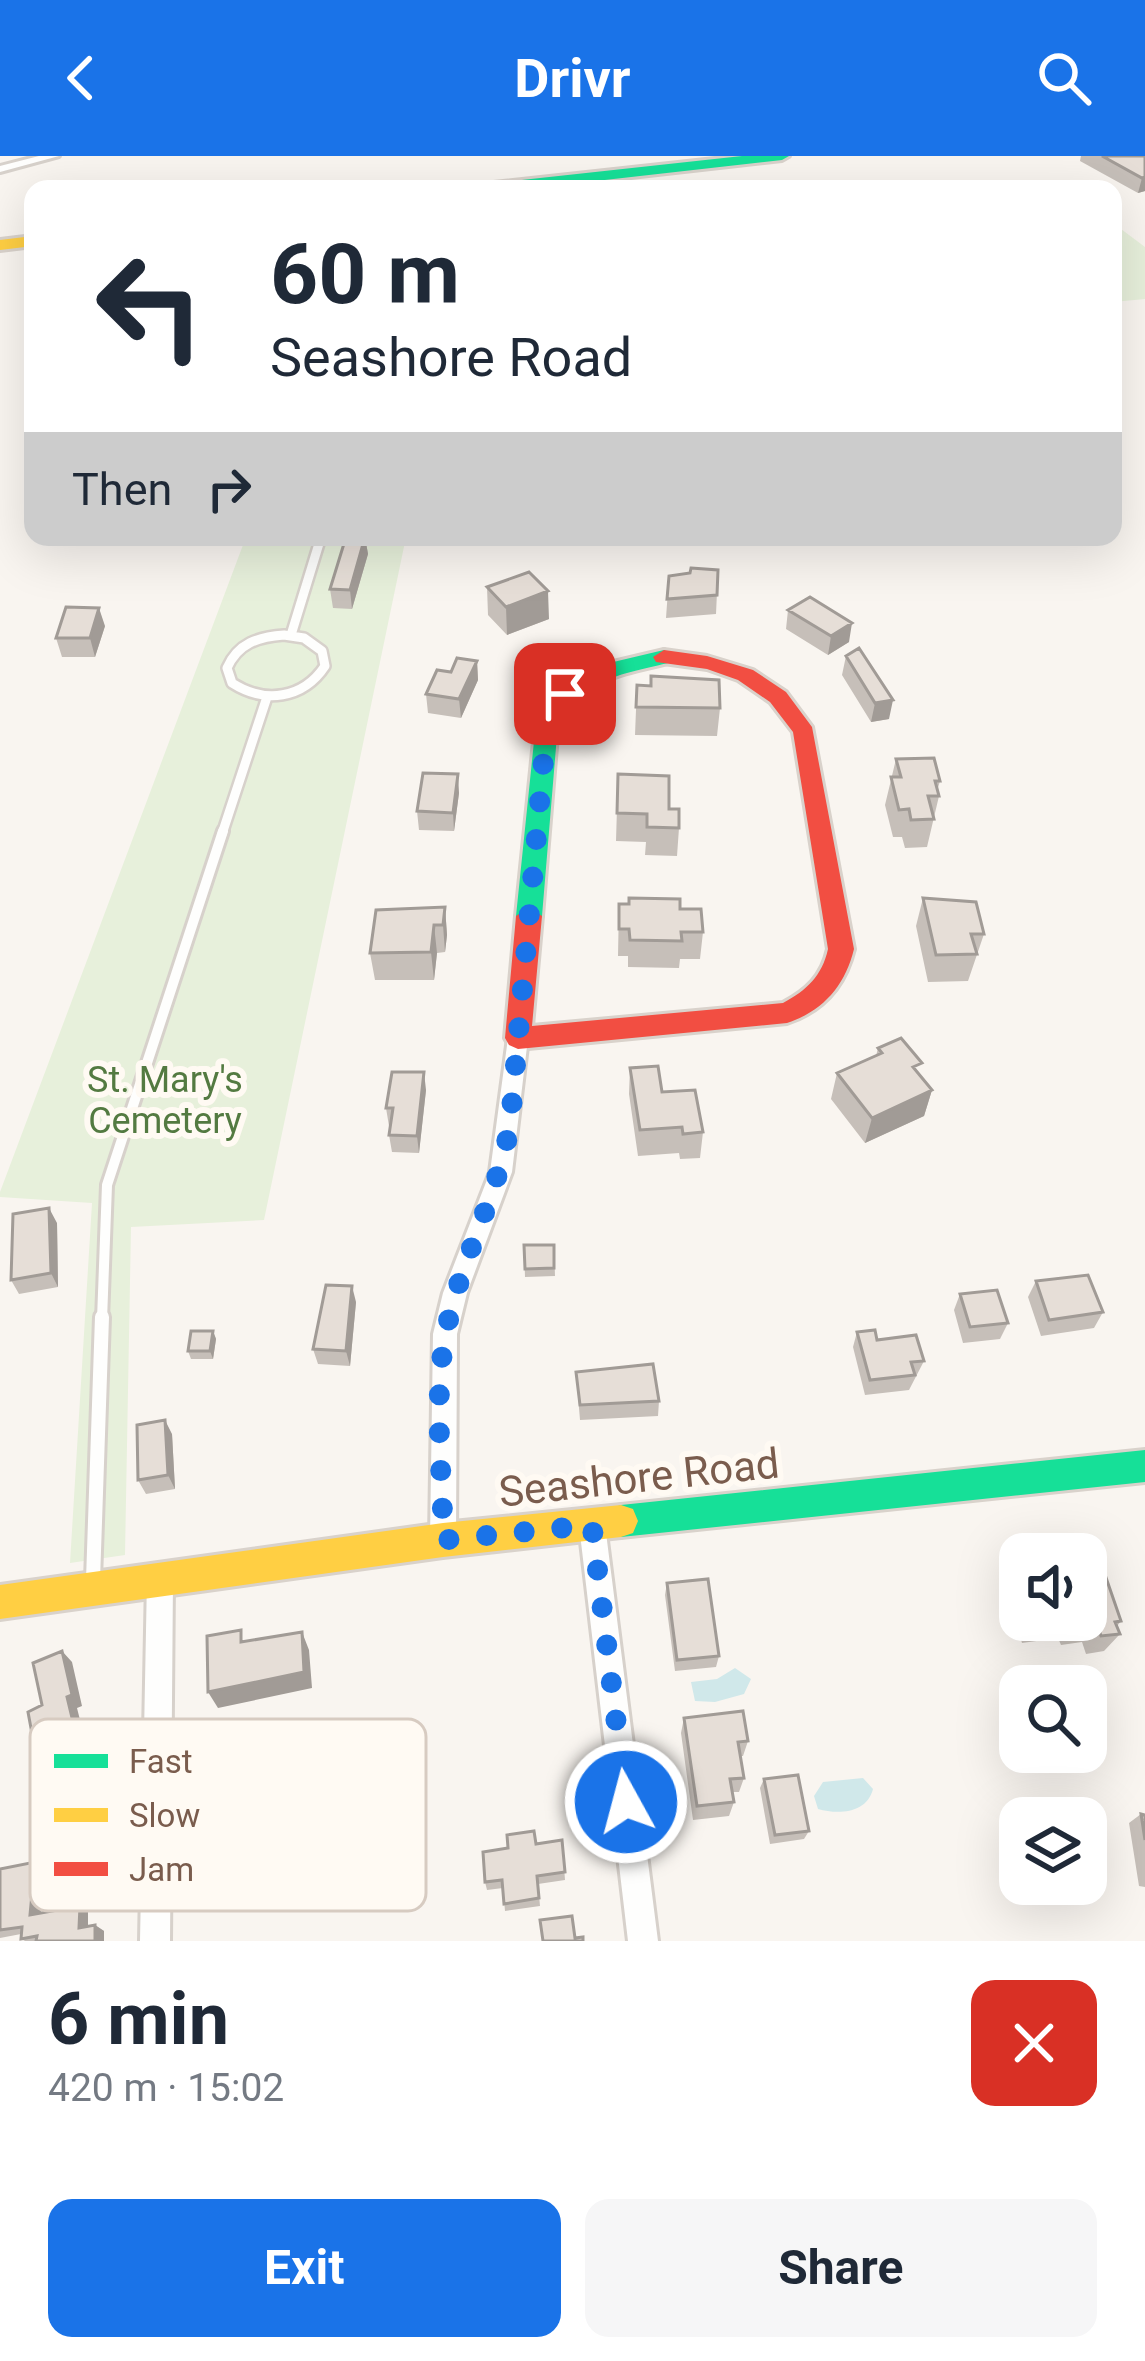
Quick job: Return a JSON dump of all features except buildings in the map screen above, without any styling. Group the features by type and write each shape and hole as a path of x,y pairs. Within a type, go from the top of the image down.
{"street":[{"path":"0,169 53,156"},
{"path":"565,180 782,156"},
{"path":"443,1540 445,1334 455,1293 501,1172 547,722 554,706 578,682 598,671 664,656 724,664 773,689 797,715 804,732 842,949 834,979 807,1004 765,1018 518,1038"},
{"name":"Seashore Road","path":"0,1602 443,1540 1145,1466"},
{"path":"592,1525 644,1941"},
{"path":"158,1719 160,1579"},
{"path":"155,1911 155,1941"}],"lane":[{"path":"291,635 318,546"},
{"path":"291,635 318,646 325,666 319,678 303,690 267,697 238,688 229,677 228,664 249,642 291,635"},
{"path":"93,1588 107,1185 267,697"}],"green space":[{"path":"1122,230 1145,247 1145,299 1122,301"},
{"name":"St. Mary's Cemetery","path":"243,546 404,546 264,1220 131,1227 125,1555 70,1563 92,1203 0,1197"}],"water":[{"path":"735,1668 751,1679 744,1694 715,1702 695,1701 691,1682 717,1679"},
{"path":"863,1778 873,1789 865,1803 843,1812 818,1809 814,1796 823,1782"}],"traffic: fast":[{"path":"565,180 782,156"},
{"path":"529,916 547,722 568,693 596,673 664,657"},
{"path":"621,1521 1145,1466"}],"traffic: slow":[{"path":"0,245 24,242"},
{"path":"0,1602 443,1540 621,1521"}],"traffic: jam":[{"path":"529,916 518,1038 787,1013 816,996 834,971 841,949 804,732 778,697 745,675 664,657"}],"route":[{"path":"565,694 547,722 510,1125 489,1212 455,1293 445,1334 443,1540 592,1525 626,1802"}]}
